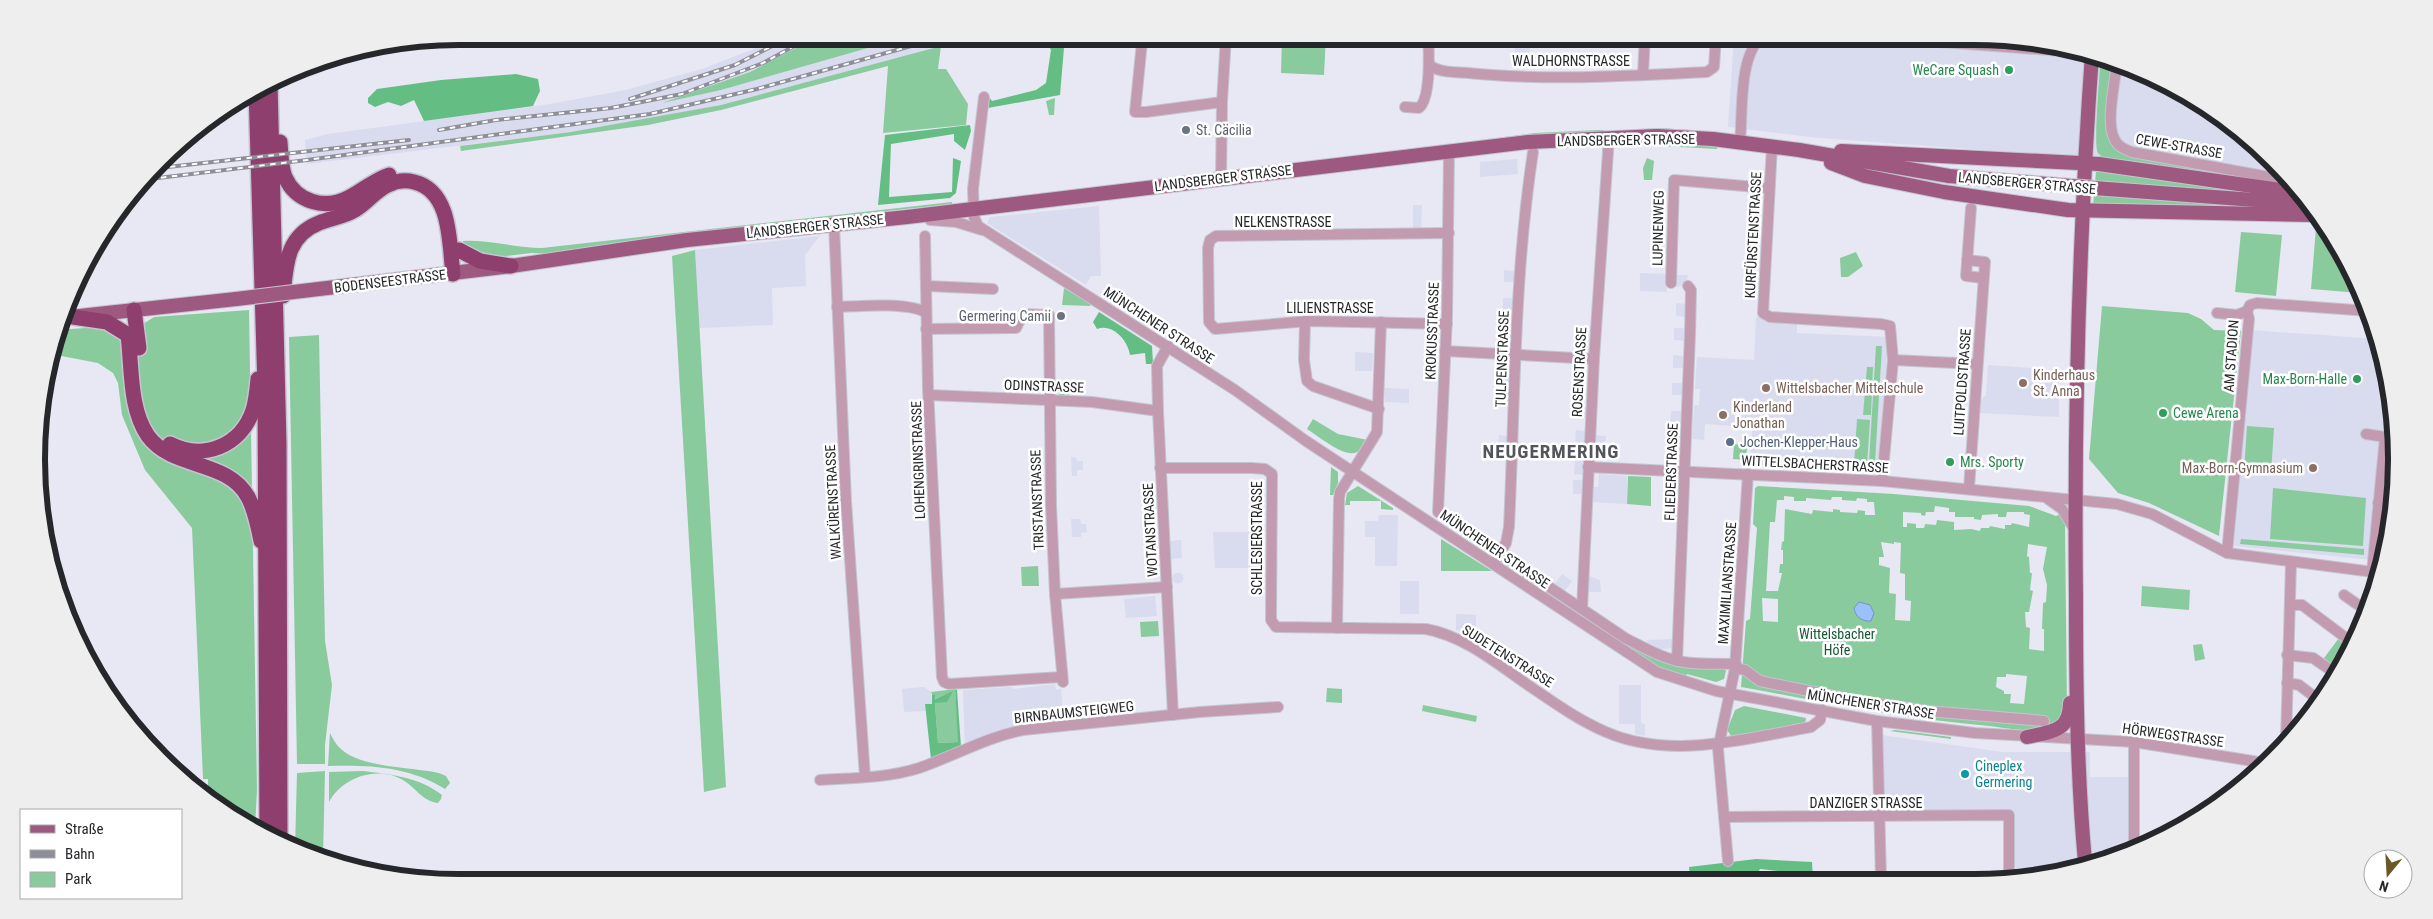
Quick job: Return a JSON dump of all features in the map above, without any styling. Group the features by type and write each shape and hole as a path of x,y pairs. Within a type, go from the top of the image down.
{"highway":[{"path":"270,91 281,578 280,833"},
{"path":"256,99 265,342 268,569 268,827"},
{"path":"270,105 280,142 285,176 294,191 303,198 318,203 339,202 386,175 397,172 414,173 436,183 447,195 454,216 452,231 457,273"},
{"path":"276,359 287,259 291,245 302,232 319,222 354,211 387,185 406,181 419,184 430,190 438,199 452,231"},
{"path":"454,250 480,261 511,266"},
{"path":"130,310 131,335 143,397 151,424 158,435 179,449 204,452 221,448 234,439 248,422 255,399 265,342"},
{"path":"70,318 107,322 131,335"},
{"path":"135,355 138,411 148,436 162,449 176,457 220,472 237,483 248,496 254,512 268,569"},
{"path":"266,825 268,813"}],"main road":[{"path":"2085,859 2077,739 2074,500 2076,360 2091,62"},
{"name":"LANDSBERGER STRASSE","path":"718,237 1528,142 1609,137 1657,136 1740,142 1949,176 2299,203"},
{"path":"2052,162 2071,155 2086,139"},
{"path":"2086,139 2099,157 2120,167"},
{"path":"1813,153 1848,151 2085,163 2289,191"},
{"path":"1813,153 1823,160 1865,176 2043,208 2114,212 2307,214"},
{"path":"2043,208 2066,217 2081,238"},
{"path":"2081,238 2096,220 2114,212"},
{"name":"BODENSEESTRASSE","path":"70,318 457,273 718,237"},
{"path":"2027,737 2053,731 2066,721 2070,710 2069,635 2076,624"}],"street":[{"path":"1142,45 1135,112 1222,102"},
{"path":"1221,178 1222,102 1225,45"},
{"path":"1405,107 1422,107 1425,99 1427,73 1431,66 1429,45"},
{"path":"1643,74 1645,45"},
{"name":"WALDHORNSTRASSE","path":"1431,66 1438,70 1505,76 1559,77 1712,70 1715,45"},
{"path":"1740,142 1746,66 1754,45"},
{"path":"1983,45 2019,48"},
{"name":"CEWE-STRASSE","path":"2116,71 2111,127 2117,144 2132,152 2278,178"},
{"path":"972,208 984,97"},
{"name":"ROSENSTRASSE","path":"1582,609 1594,359 1609,137"},
{"name":"KURFÜRSTENSTRASSE","path":"1772,146 1768,188 1764,313 1770,317 1885,324 1891,329 1893,360 1882,481"},
{"name":"KROKUSSTRASSE","path":"1449,151 1447,324 1438,512 1496,559"},
{"name":"TULPENSTRASSE","path":"1496,559 1506,543 1509,528 1521,254 1533,152"},
{"name":"LUPINENWEG","path":"1671,283 1674,180 1768,188"},
{"name":"MÜNCHENER STRASSE","path":"972,208 974,220 984,230 1268,411 1279,422 1306,441 1496,559 1646,666 1689,684 1730,694 1877,721 1975,733 2077,739"},
{"path":"1971,208 1966,276 1983,278"},
{"path":"907,216 956,222 984,230"},
{"name":"WALKÜRENSTRASSE","path":"834,224 851,594 865,777"},
{"name":"NELKENSTRASSE","path":"1215,329 1209,322 1208,248 1210,240 1216,236 1449,233"},
{"name":"LOHENGRINSTRASSE","path":"925,236 926,328 939,619 944,682 960,684 1063,680"},
{"name":"LUITPOLDSTRASSE","path":"1967,260 1985,262 1969,488"},
{"path":"927,286 993,289"},
{"name":"FLIEDERSTRASSE","path":"1676,661 1692,290 1688,286"},
{"path":"2217,313 2237,314 2247,311 2250,305 2257,303 2360,310"},
{"path":"837,307 899,307 920,309 926,312"},
{"name":"AM STADION","path":"2227,553 2249,319 2247,311"},
{"name":"TRISTANSTRASSE","path":"926,328 1016,328 1023,314 1049,315 1049,456 1055,594 1063,680"},
{"path":"1305,321 1304,360 1307,381 1313,386 1379,409"},
{"name":"LILIENSTRASSE","path":"1215,329 1305,321 1447,324"},
{"path":"1337,628 1338,499 1340,492 1374,440 1378,426 1381,322"},
{"name":"WOTANSTRASSE","path":"1168,346 1157,366 1160,468 1174,714"},
{"path":"1445,351 1594,359"},
{"path":"1893,360 1977,364"},
{"name":"ODINSTRASSE","path":"929,395 1092,402 1158,411"},
{"path":"2366,434 2385,436 2378,502 2376,556"},
{"name":"SCHLESIERSTRASSE","path":"1160,468 1265,468 1272,474 1273,625"},
{"name":"WITTELSBACHERSTRASSE","path":"1588,468 1882,481 1969,488 2117,504 2152,514 2227,553 2291,563 2373,572"},
{"name":"MAXIMILIANSTRASSE","path":"1728,861 1718,749 1735,666 1748,474"},
{"name":"WITTELSBACHERSTRASSE","path":"2040,497 2058,505 2074,529"},
{"path":"2378,502 2385,503"},
{"path":"1496,559 1654,653 1676,661 1735,666"},
{"path":"2286,732 2291,563"},
{"path":"1055,594 1167,587"},
{"path":"2344,594 2361,606"},
{"path":"2290,605 2302,605 2345,638"},
{"name":"SUDETENSTRASSE","path":"1273,625 1276,627 1426,630 1441,633 1462,642 1580,719 1608,733 1655,746 1719,742 1811,727 1820,720 1822,710"},
{"path":"2287,655 2313,658 2330,670"},
{"name":"MÜNCHENER STRASSE","path":"1735,666 1746,670 1760,682 1876,704 2044,721"},
{"path":"2287,683 2299,686 2313,696"},
{"name":"BIRNBAUMSTEIGWEG","path":"820,780 865,777 919,768 1001,734 1174,714 1278,707"},
{"path":"1877,721 1881,874"},
{"name":"HÖRWEGSTRASSE","path":"2077,739 2134,742 2257,762"},
{"path":"2134,742 2134,840"},
{"name":"DANZIGER STRASSE","path":"1724,817 1879,818 2009,815 2009,872"}],"shaded area":[{"path":"761,45 802,45 750,72 670,101 721,90 878,45 944,45 721,105 649,119 571,132 307,164 305,140 328,134 544,105 626,90 702,69"},
{"path":"1515,45 1530,45 1529,68 1514,68"},
{"path":"1733,45 2001,46 2054,53 2081,59 2107,67 2157,88 2204,115 2226,131 2267,166 2279,179 2113,159 1818,138 1728,127"},
{"path":"1517,159 1518,174 1480,177 1480,162"},
{"path":"1413,205 1422,205 1421,230 1413,231"},
{"path":"1099,206 1101,276 1091,276 1086,285 987,223 990,217"},
{"path":"820,236 805,255 806,286 772,288 773,325 699,328 695,250"},
{"path":"1504,270 1515,271 1515,282 1504,282"},
{"path":"1640,273 1667,274 1667,292 1640,291"},
{"path":"1676,275 1688,275 1686,285 1676,287"},
{"path":"1503,298 1514,298 1513,310 1503,310"},
{"path":"1676,303 1686,304 1686,317 1676,316"},
{"path":"1756,317 1797,319 1797,333 1888,337 1879,472 1750,465 1752,430 1735,429 1735,426 1705,424 1704,440 1692,439 1694,405 1699,405 1700,389 1695,389 1697,357 1754,360"},
{"path":"1674,328 1685,328 1685,341 1674,340"},
{"name":"Max-Born-Gymnasium","path":"2250,330 2370,338 2380,379 2388,447 2379,517 2383,518 2375,560 2234,546"},
{"path":"1355,352 1373,353 1372,371 1355,371"},
{"path":"1673,355 1684,356 1684,368 1673,368"},
{"name":"Kinderhaus St. Anna","path":"1988,365 2059,370 2059,417 1980,413 1981,400 1986,395"},
{"path":"1502,366 1512,367 1511,407 1500,407"},
{"path":"1672,383 1683,383 1683,395 1672,395"},
{"path":"1385,388 1409,389 1409,403 1385,402"},
{"path":"1578,405 1588,406 1588,418 1577,417"},
{"path":"1671,411 1682,411 1682,426 1670,426"},
{"path":"1576,430 1587,431 1586,446 1575,446"},
{"path":"1499,435 1508,436 1507,459 1497,458"},
{"path":"1595,435 1606,436 1605,448 1594,448"},
{"path":"1071,457 1076,457 1077,461 1083,461 1083,470 1077,470 1077,476 1072,476"},
{"path":"1575,459 1585,460 1585,475 1574,474"},
{"path":"1599,474 1627,476 1627,504 1592,502 1592,487 1598,487"},
{"path":"1573,480 1584,480 1584,494 1573,494"},
{"path":"1144,494 1154,494 1156,511 1145,511"},
{"path":"1379,515 1398,515 1397,566 1375,566 1375,537 1365,537 1365,521 1378,521"},
{"path":"1071,519 1080,519 1081,524 1086,524 1087,532 1081,533 1081,537 1072,537"},
{"path":"1213,532 1262,532 1262,568 1215,568"},
{"path":"1157,536 1158,553 1147,554 1146,537"},
{"path":"1181,540 1182,558 1171,559 1170,541"},
{"path":"1176,573 1180,573 1183,578 1182,582 1176,583 1173,580 1173,576"},
{"path":"1562,574 1572,581 1564,592 1554,585"},
{"path":"1589,576 1600,580 1601,592 1588,592"},
{"path":"1400,581 1419,581 1419,614 1400,614"},
{"path":"1155,596 1157,616 1126,618 1124,599"},
{"path":"1456,614 1476,615 1476,627 1470,627 1470,633 1456,630"},
{"path":"1676,639 1675,648 1660,649 1647,642 1647,640"},
{"path":"1055,684 1056,690 1061,689 1064,722 1001,730 965,746 963,690 1012,687 1013,689"},
{"path":"1619,685 1641,685 1641,723 1645,724 1645,736 1635,734 1635,724 1619,724"},
{"path":"924,687 931,692 932,704 925,704 926,711 904,712 902,689"},
{"path":"1881,735 2003,752 2090,752 2090,777 2134,777 2134,839 2139,839 2081,860 2012,872 2011,812 1881,812"}],"green space":[{"path":"802,45 878,45 721,90 662,103 750,72"},
{"path":"1048,45 1064,45 1060,95 988,108 986,104 989,97 992,101 1036,90 1046,83 1051,50"},
{"path":"1282,45 1326,45 1324,75 1281,73"},
{"path":"941,46 938,69 946,69 968,104 966,125 883,133 888,66 721,110 648,125 461,151 460,146 571,132 721,105"},
{"path":"2100,65 2112,69 2107,128 2112,145 2283,184 2104,158 2098,154 2096,124"},
{"path":"516,74 538,79 540,91 533,106 424,121 414,100 401,106 388,102 375,107 368,103 368,98 377,89 441,80"},
{"path":"1055,98 1054,115 1049,115 1046,101"},
{"path":"970,125 971,131 965,150 954,141 954,134 891,144 889,197 952,192 953,158 961,161 956,193 950,198 878,205 885,135"},
{"path":"1660,128 1703,131 1619,131"},
{"path":"1603,130 1605,132 1452,144 1535,133"},
{"path":"1622,142 1717,146 1717,149 1625,144"},
{"path":"1647,158 1654,161 1652,180 1644,180 1643,168"},
{"path":"2096,170 2293,196 2095,184"},
{"path":"1186,176 1066,191 1067,190"},
{"path":"2094,194 2303,209 2093,206"},
{"path":"952,202 952,204 795,221 552,254 532,253 490,258 464,244 463,241 483,241 542,248"},
{"path":"2316,228 2317,228 2352,292 2311,289"},
{"path":"2241,232 2282,235 2276,296 2235,292"},
{"path":"695,250 726,787 704,792 672,256"},
{"path":"1856,252 1863,266 1848,277 1841,277 1840,258"},
{"path":"1064,288 1091,304 1090,306 1062,305"},
{"name":"Cewe Arena","path":"2102,306 2188,313 2201,319 2214,330 2241,331 2219,536 2149,503 2118,493 2089,459"},
{"path":"249,310 257,790 255,820 208,789 208,779 203,779 192,528 145,470 122,415 118,383 113,373 98,363 58,355 66,329 143,324 154,317"},
{"path":"1099,312 1152,346 1153,364 1146,364 1145,353 1130,355 1126,344 1119,334 1109,329 1097,329 1093,322"},
{"path":"319,335 325,641 332,685 325,745 325,764 297,764 289,337"},
{"path":"1876,346 1882,346 1875,463 1869,462"},
{"path":"1867,367 1873,367 1871,415 1863,415"},
{"path":"1055,386 1069,386 1069,396 1060,396"},
{"path":"1313,419 1338,434 1368,440 1359,451 1346,452 1331,445 1307,429"},
{"path":"1857,419 1870,420 1867,466 1854,465"},
{"path":"2247,426 2274,428 2271,473 2244,471"},
{"path":"1734,444 1747,445 1746,460 1733,459"},
{"path":"2388,452 2387,487 2386,497 2383,497"},
{"path":"1331,467 1338,472 1338,483 1333,495 1330,495"},
{"path":"1628,476 1651,477 1651,506 1627,504"},
{"path":"1358,486 1393,508 1393,510 1381,509 1381,501 1350,501 1350,505 1345,505 1347,493"},
{"name":"Wittelsbacher Höfe","path":"1758,486 1894,494 2029,506 2056,516 2063,513 2065,522 2067,709 2061,719 2046,728 2018,730 1895,715 1741,687 1746,621 1750,619 1757,528 1753,524 1755,488","holes":["1784,496 1794,497 1794,501 1806,501 1806,498 1831,500 1832,497 1842,497 1842,500 1856,501 1857,498 1867,499 1867,502 1874,502 1875,515 1865,515 1865,511 1858,510 1857,513 1840,512 1840,510 1833,509 1833,512 1813,510 1812,514 1785,509 1784,541 1782,542 1781,550 1783,550 1783,564 1780,564 1779,573 1782,573 1778,591 1766,591 1770,522 1775,522 1777,500 1784,500","1935,506 1949,508 1949,512 1955,512 1955,517 1974,517 1974,519 1981,520 1982,515 1998,514 1998,517 2006,517 2007,512 2024,512 2024,514 2030,515 2029,527 2012,523 2011,525 2005,525 2005,529 1990,526 1989,528 1981,528 1980,531 1971,529 1954,530 1954,522 1937,520 1936,525 1925,524 1924,528 1916,528 1916,524 1907,523 1907,527 1903,527 1903,512 1921,513 1921,515 1925,516 1926,512 1934,512","1881,542 1901,543 1900,573 1905,574 1905,600 1911,601 1910,621 1895,620 1896,594 1889,593 1890,568 1879,565 1879,557 1884,557","2028,544 2047,547 2043,569 2047,585 2046,602 2043,603 2042,629 2044,629 2044,651 2029,649 2030,628 2026,627 2025,612 2029,612 2033,591 2030,590 2032,573 2030,573 2029,557 2027,556","1762,598 1778,599 1778,622 1763,621","2006,674 2027,676 2024,704 2010,703 2011,694 2004,694 2004,691 1996,687 1997,677 2006,677"]},
{"path":"2273,488 2366,498 2363,546 2270,539"},
{"path":"1441,539 1492,571 1441,571"},
{"path":"2241,539 2364,549 2364,555 2240,544"},
{"path":"1502,561 1591,619 1590,621 1612,636 1614,634 1639,649 1724,668 1726,671 1724,679 1716,682 1687,674 1686,676 1667,672 1650,663 1501,564"},
{"path":"1038,566 1039,586 1022,586 1021,567"},
{"path":"2142,586 2190,590 2189,610 2141,606"},
{"path":"1158,621 1159,636 1141,637 1140,622"},
{"path":"2339,638 2345,643 2333,665 2324,658"},
{"path":"2202,644 2205,659 2195,661 2193,645"},
{"path":"1327,688 1342,689 1342,703 1326,702"},
{"path":"955,689 959,742 938,743 935,703 952,692 934,699 931,692"},
{"path":"955,689 957,690 961,747 931,759 925,704 932,704 932,695 935,694 935,699 953,691 947,702 935,703 938,743 958,742"},
{"path":"1423,705 1477,716 1476,722 1422,711"},
{"path":"1744,706 1806,718 1805,725 1732,737 1727,730 1735,710"},
{"path":"1890,731 1951,737 1951,739"},
{"path":"330,733 341,749 361,760 387,766 439,773 446,776 450,783 445,789 431,781 403,771 358,766 328,766"},
{"path":"325,771 323,851 295,839 297,773"},
{"path":"362,771 383,773 414,780 442,795 441,799 438,803 432,802 403,780 383,774 372,774 352,780 335,793 329,802 329,772"},
{"path":"1756,859 1812,862 1813,874 1790,874 1760,869 1757,874 1690,874 1689,867"}],"water":[{"path":"1859,602 1870,605 1874,613 1871,621 1862,619 1856,614 1854,608"}],"railway":[{"path":"630,99 735,65 774,45"},
{"path":"439,130 496,120 611,108 682,94 763,63 796,45"},
{"path":"155,178 650,114 757,89 915,45"},
{"path":"165,167 409,140"}],"place":[{"name":"WeCare Squash","path":"2009,70"},
{"name":"St. Cäcilia","path":"1186,130"},
{"name":"Germering Camii","path":"1061,316"},
{"name":"Max-Born-Halle","path":"2357,379"},
{"name":"Kinderhaus St. Anna","path":"2023,383"},
{"name":"Wittelsbacher Mittelschule","path":"1766,388"},
{"name":"Cewe Arena","path":"2163,413"},
{"name":"Kinderland Jonathan","path":"1723,415"},
{"name":"Jochen-Klepper-Haus","path":"1730,442"},
{"name":"Mrs. Sporty","path":"1950,462"},
{"name":"Max-Born-Gymnasium","path":"2313,468"},
{"name":"Cineplex Germering","path":"1965,774"}],"district":[{"name":"NEUGERMERING","path":"1551,451"}]}
